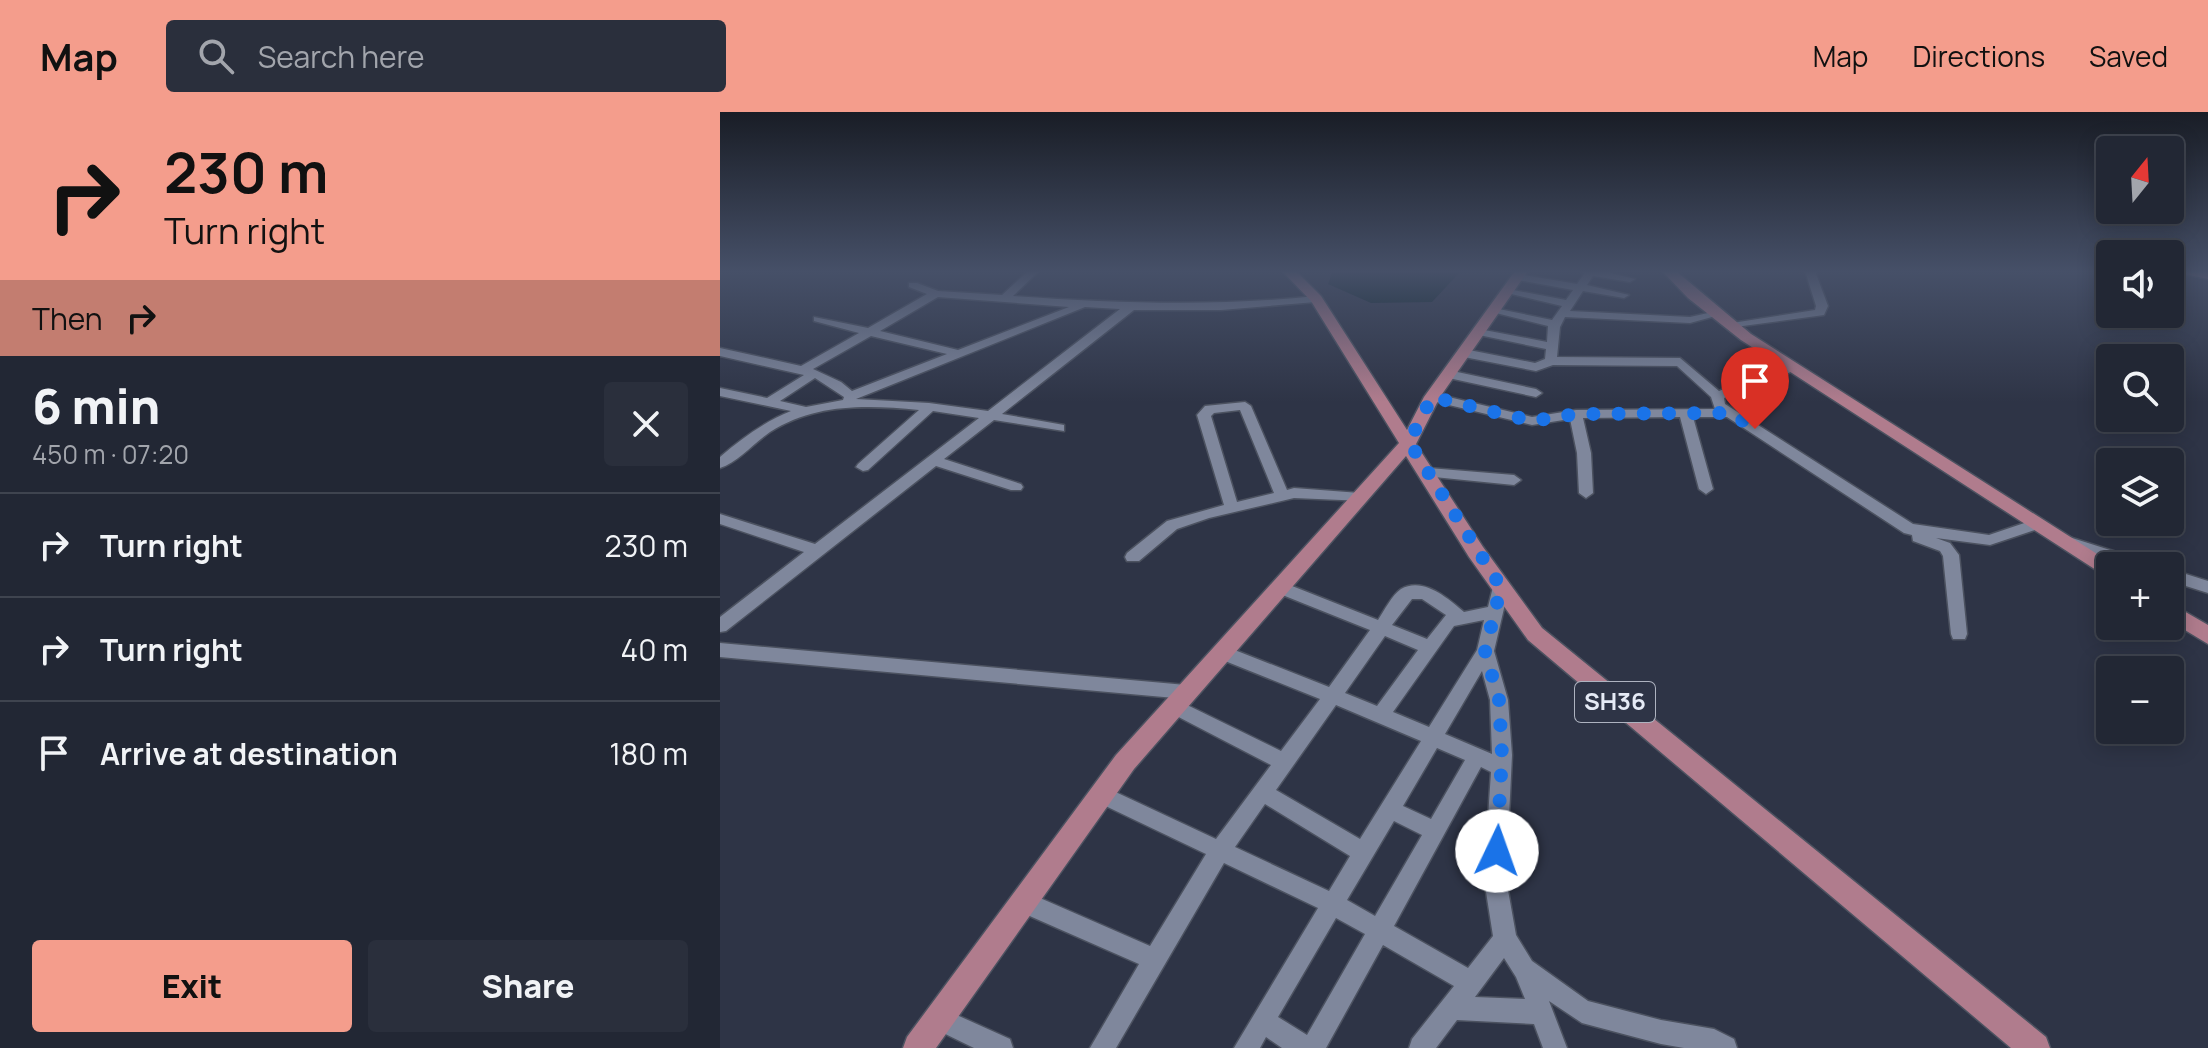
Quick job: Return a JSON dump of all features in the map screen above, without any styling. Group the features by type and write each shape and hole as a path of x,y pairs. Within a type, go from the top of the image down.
{"main road":[{"name":"SH36","path":"1326,315 1501,587 1535,634 2035,1048"},
{"path":"918,1048 1125,762 1409,442 1432,397 1491,315"},
{"path":"1718,315 1792,367 2096,563"},
{"path":"2184,620 2208,636"}],"street":[{"path":"768,403 809,371 899,315"},
{"path":"720,464 772,425 804,410 850,399 1058,315"},
{"path":"720,626 1121,315"},
{"path":"1551,361 1550,346 1563,315"},
{"path":"1577,315 1690,320 1714,315"},
{"path":"1732,326 1809,315"},
{"path":"818,319 960,354"},
{"path":"1479,332 1550,346"},
{"path":"720,352 809,371 834,380 850,399 991,415 1059,428"},
{"path":"1464,353 1536,367 1551,361 1680,362 1717,396 1719,406 1909,529 1950,551 1959,634"},
{"path":"720,366 737,356"},
{"path":"1717,396 1792,367"},
{"path":"1448,374 1536,393"},
{"path":"720,392 804,410"},
{"path":"1432,397 1532,421 1576,414 1731,413"},
{"path":"1228,509 1204,415 1210,409 1245,406 1282,496"},
{"path":"863,467 928,409"},
{"path":"1576,414 1584,453 1586,493"},
{"path":"1686,414 1706,489"},
{"path":"936,461 1016,487"},
{"path":"1429,473 1514,480"},
{"path":"1133,557 1172,525 1206,514 1300,493 1360,498"},
{"path":"720,519 818,551"},
{"path":"1909,529 1990,540 2036,524"},
{"path":"2060,539 2099,552"},
{"path":"2184,579 2208,587"},
{"path":"1246,1048 1485,651 1501,587"},
{"path":"1281,588 1429,647"},
{"path":"1102,1048 1219,852 1406,594 1414,590 1425,593 1461,618"},
{"path":"1381,715 1449,621 1495,612"},
{"path":"1233,639 1332,693 1501,767"},
{"path":"720,650 1179,699 1283,762"},
{"path":"1485,651 1499,700 1501,767 1495,879 1505,939 1524,969 1555,1048"},
{"path":"1313,1048 1477,757"},
{"path":"1102,791 1219,852 1333,904 1471,983"},
{"path":"1262,792 1363,852"},
{"path":"1389,809 1436,831"},
{"path":"1024,902 1155,959"},
{"path":"1430,1043 1452,1008 1505,939"},
{"path":"1524,969 1582,1011 1661,1032 1714,1041 1725,1048"},
{"path":"1452,1008 1541,1012"},
{"path":"939,1019 1001,1048"},
{"path":"1263,1021 1304,1048"}],"route":[{"path":"1497,851 1502,755 1499,700 1485,651 1501,587 1409,442 1432,397 1532,421 1576,414 1731,413 1755,429"}]}
